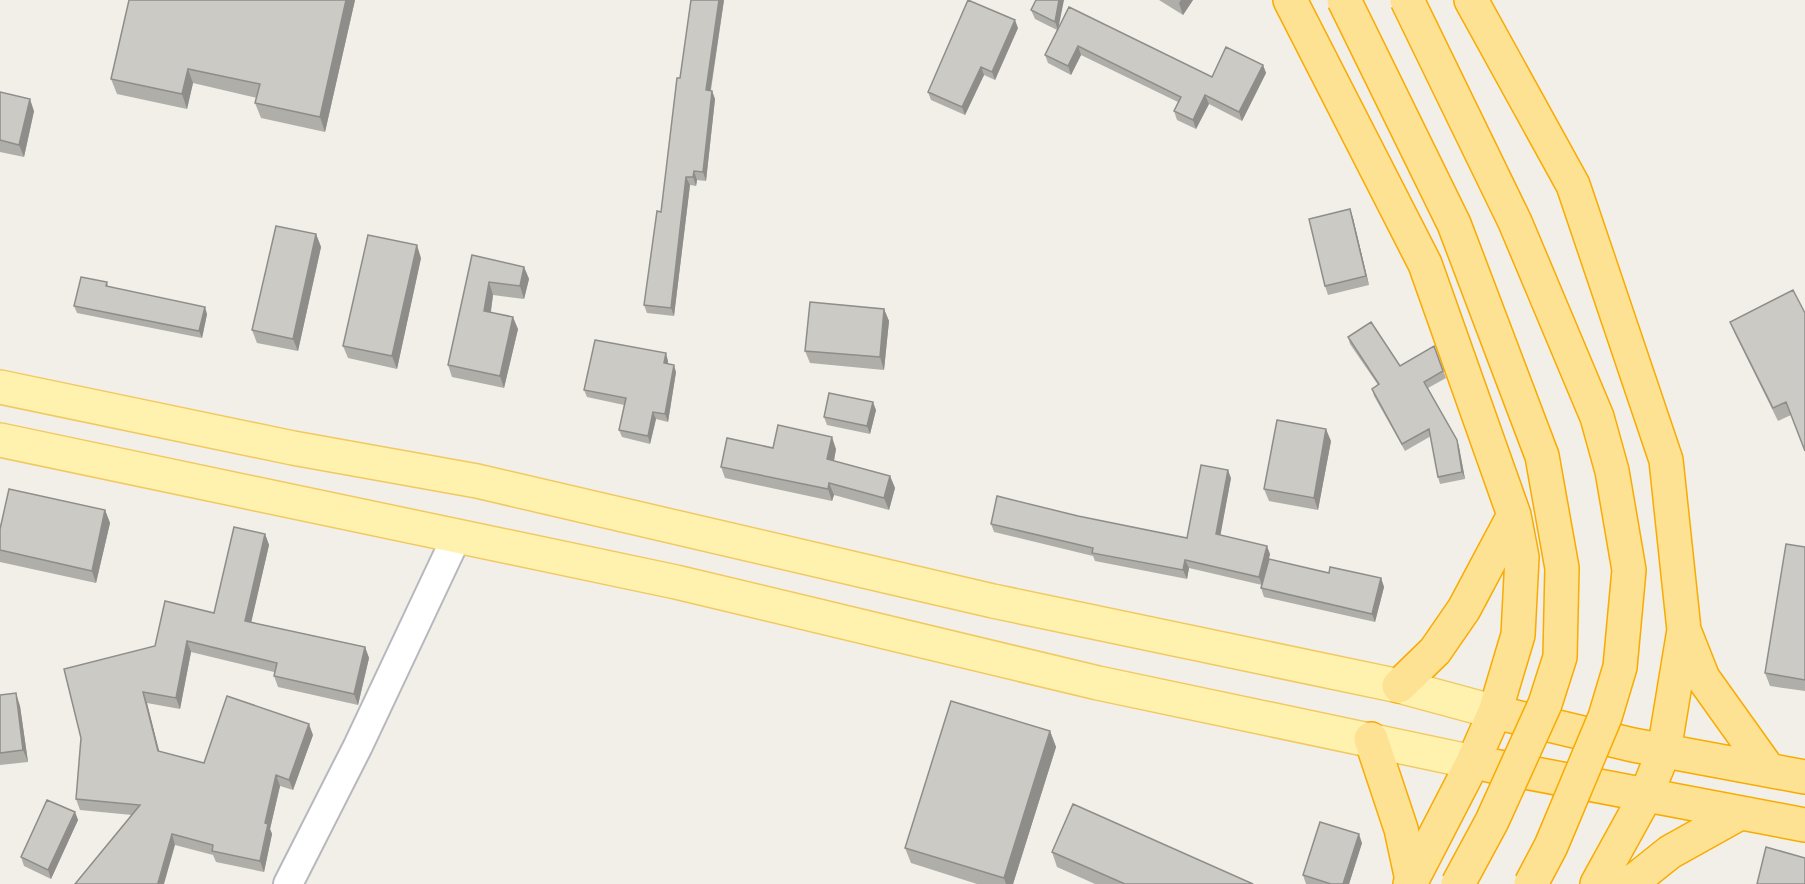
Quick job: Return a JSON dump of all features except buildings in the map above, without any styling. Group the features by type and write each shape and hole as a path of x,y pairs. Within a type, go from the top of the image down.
{"highway":[{"path":"1290,0 1425,264 1514,515 1522,556 1518,635 1495,712 1473,762 1411,882"},
{"path":"1344,0 1454,224 1542,456 1562,568 1560,657 1545,704 1492,821 1458,884"},
{"path":"1407,0 1515,222 1597,417 1612,471 1629,570 1620,667 1605,717 1551,846 1532,884"},
{"path":"1471,0 1577,196 1666,460 1684,630 1664,751 1646,795 1597,884"},
{"path":"1399,686 1435,651 1459,617 1514,515"},
{"path":"1684,630 1703,678 1768,769"},
{"path":"1495,712 1664,751 1805,777"},
{"path":"1371,739 1401,829 1411,882"},
{"path":"1473,762 1805,825"},
{"path":"1630,884 1670,852 1740,813"}],"main road":[{"path":"0,387 293,448 477,481 993,601 1399,686 1495,712"},
{"path":"0,440 456,538 676,582 1098,683 1473,762"}],"street":[{"path":"288,884 358,746 456,538"}]}
